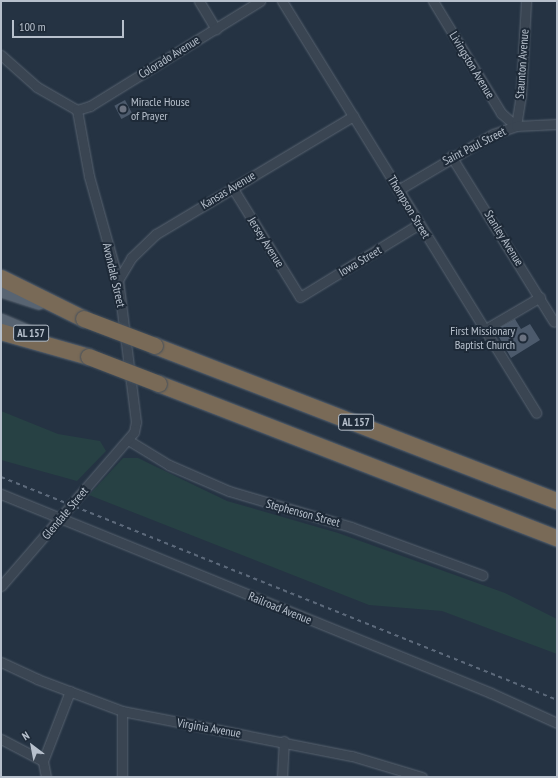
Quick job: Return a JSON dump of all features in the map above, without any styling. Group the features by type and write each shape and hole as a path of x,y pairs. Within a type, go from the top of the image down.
{"highway":[{"path":"1,278 60,309"},
{"name":"AL 157","path":"60,309 557,501"},
{"path":"1,332 60,347"},
{"name":"AL 157","path":"60,347 557,538"}],"main road":[{"name":"AL 157","path":"1,290 60,309"},
{"name":"AL 157","path":"1,321 60,347"}],"street":[{"path":"199,1 216,29"},
{"name":"Colorado Avenue","path":"77,110 90,106 260,1"},
{"name":"Thompson Street","path":"282,1 536,413"},
{"name":"Livingston Avenue","path":"433,1 501,113 516,126"},
{"name":"Staunton Avenue","path":"516,126 521,94 526,1"},
{"path":"1,55 37,87 77,110"},
{"name":"Avondale Street","path":"77,110 89,176 118,280 136,422 128,440"},
{"name":"Kansas Avenue","path":"118,280 144,243 232,187 353,116"},
{"name":"Saint Paul Street","path":"398,190 451,156 493,134 516,126 557,124"},
{"name":"Stanley Avenue","path":"451,156 540,297 554,322"},
{"name":"Jersey Avenue","path":"232,187 300,297"},
{"name":"Iowa Street","path":"300,297 419,224"},
{"path":"484,330 540,297"},
{"name":"Glendale Street","path":"1,586 61,519 128,440"},
{"name":"Stephenson Street","path":"128,440 169,465 229,491 351,527 482,575"},
{"name":"Railroad Avenue","path":"1,494 491,693 557,723"},
{"name":"Virginia Avenue","path":"1,662 122,711 284,741 352,756 422,777"},
{"path":"46,777 43,761 70,691"},
{"path":"122,711 122,777"},
{"path":"1,739 43,761"},
{"path":"282,777 284,741"}],"green space":[{"path":"1,411 58,434 100,441 106,451 77,481 1,460"},
{"path":"123,458 138,458 227,501 338,533 505,593 557,619 557,654 442,611 369,605 89,495"}],"building":[{"name":"Miracle House of Prayer","path":"125,100 132,113 121,119 114,106"},
{"name":"First Missionary Baptist Church","path":"515,319 521,329 530,324 540,340 511,358 495,330"}],"railway":[{"path":"1,477 557,700"}],"place":[{"name":"Miracle House of Prayer","path":"123,109"},
{"name":"First Missionary Baptist Church","path":"523,338"}]}
